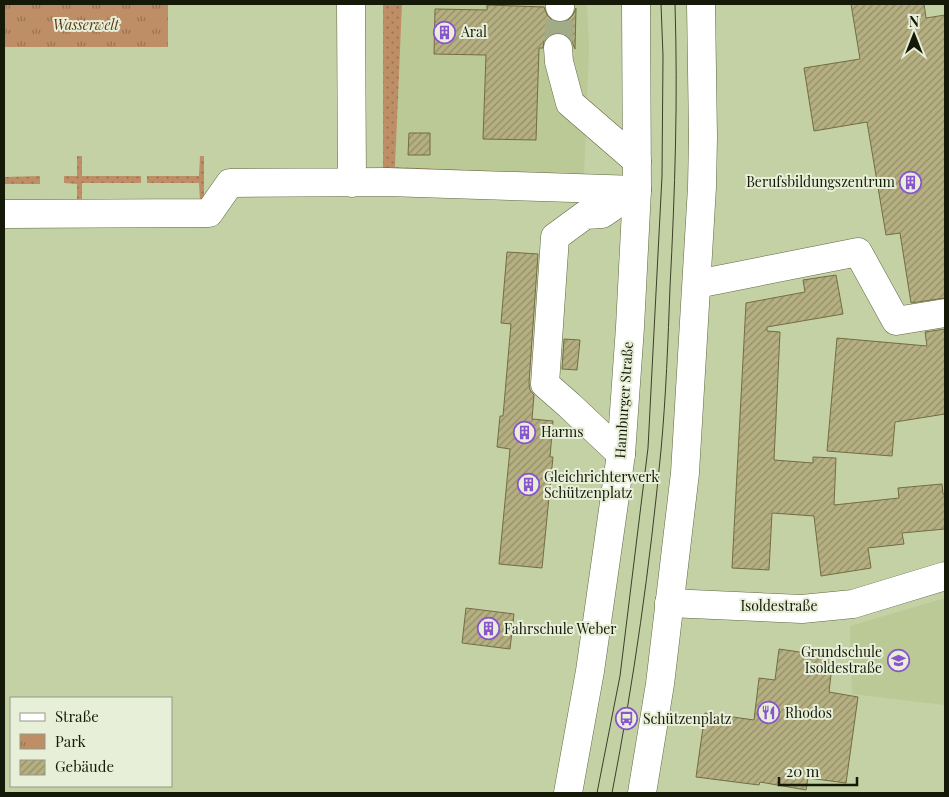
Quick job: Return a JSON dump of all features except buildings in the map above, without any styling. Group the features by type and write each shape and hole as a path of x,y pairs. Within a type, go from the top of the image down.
{"main road":[{"path":"351,4 352,183"},
{"name":"Hamburger Straße","path":"568,793 590,671 621,454 637,190 636,4"},
{"path":"642,793 660,684 685,473 697,284 703,137 701,4"},
{"path":"558,48 559,62 570,103 637,161"},
{"path":"4,214 209,214 230,183 387,182 637,190"},
{"path":"621,454 545,384 555,237 585,215 602,214 637,190"},
{"path":"697,284 858,252 896,322 945,313"},
{"name":"Isoldestraße","path":"670,603 802,609 853,604 945,576"}],"shaded area":[{"path":"402,4 587,4 589,48 584,177 489,174 489,171 395,167"},
{"name":"Grundschule Isoldestraße","path":"945,598 945,705 852,694 850,626"}],"green space":[{"name":"Wasserwelt","path":"4,4 168,4 168,47 4,47"},
{"path":"383,4 402,4 395,167 489,171 489,174 383,171"},
{"path":"77,156 82,156 82,176 141,176 141,183 82,183 82,202 77,202 77,184 64,183 64,176 77,176"},
{"path":"200,156 204,156 204,201 200,201 199,183 147,183 147,176 199,176"},
{"path":"40,176 40,184 4,184 4,177"}],"tunnel":[{"path":"558,48 560,7"}],"tram line":[{"path":"597,793 620,676 648,448 662,176 663,56 661,4"},
{"path":"612,793 641,622 663,430 675,180 675,4"}],"place":[{"name":"Aral","path":"445,32"},
{"name":"Berufsbildungszentrum","path":"911,182"},
{"name":"Harms","path":"525,432"},
{"name":"Gleichrichterwerk Schützenplatz","path":"528,485"},
{"name":"Fahrschule Weber","path":"488,629"},
{"name":"Grundschule Isoldestraße","path":"898,660"},
{"name":"Rhodos","path":"769,713"},
{"name":"Schützenplatz","path":"627,719"}]}
